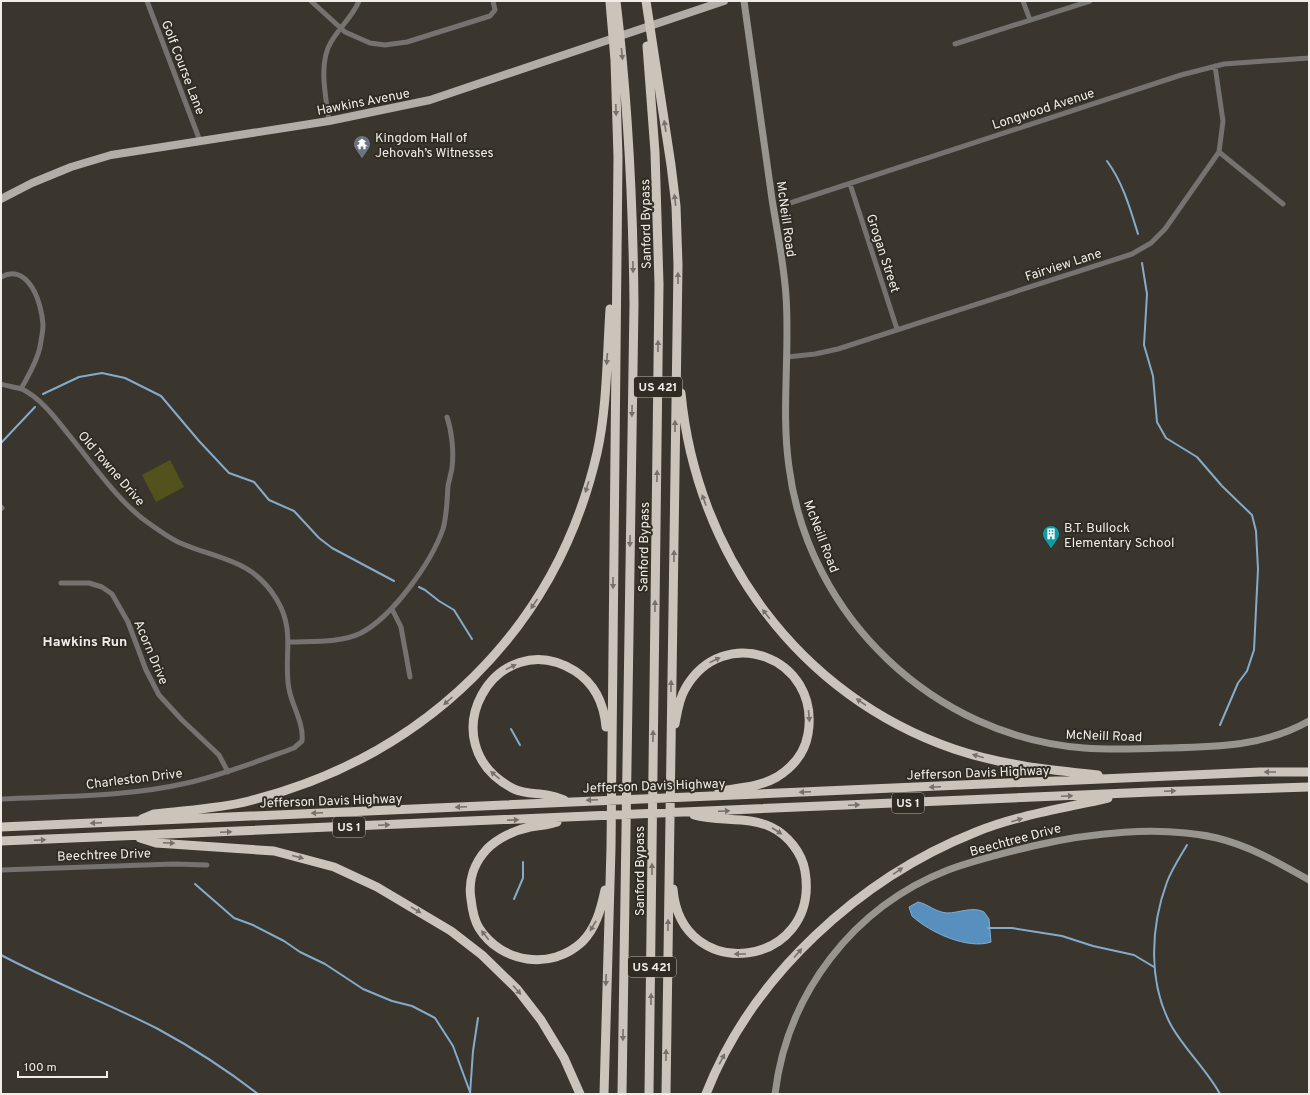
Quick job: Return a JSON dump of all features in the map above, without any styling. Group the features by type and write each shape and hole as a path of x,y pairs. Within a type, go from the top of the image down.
{"highway":[{"path":"604,1094 610,845 618,157 615,60 610,1"},
{"name":"Sanford Bypass","path":"616,1 628,114 633,227 634,304 622,1094"},
{"name":"Sanford Bypass","path":"641,1 651,88 658,220 659,308 649,1094"},
{"path":"646,1 676,206 680,383 684,425 693,467 708,511 727,552 749,591 772,621 798,650 829,678 865,705 891,721 933,741 976,755 1013,764 1127,779"},
{"path":"135,821 154,814 248,802 326,776 385,747 436,711 483,669 536,602 555,568 577,521 597,453 604,401 614,260 616,250"},
{"path":"666,1094 676,329 678,317"},
{"path":"670,770 673,757 678,709 684,690 696,674 710,662 725,655 742,652 772,659 787,669 799,682 807,699 810,720 806,741 799,758 777,777 760,784 716,792 701,797"},
{"path":"569,801 547,795 516,790 489,770 480,755 474,742 472,726 474,712 484,689 502,672 522,662 550,661 563,665 584,677 600,699 605,720 610,774"},
{"name":"Jefferson Davis Highway","path":"1,827 569,801 701,797 1260,772 1309,772"},
{"name":"Jefferson Davis Highway","path":"1,841 1131,793 1309,787"},
{"path":"706,1094 728,1048 760,998 802,948 861,896 905,867 939,848 978,831 1042,813 1131,793"},
{"path":"669,839 674,896 679,916 692,935 706,946 720,952 739,954 753,953 768,948 782,940 797,922 806,897 806,876 801,856 790,841 771,827 741,820 708,819 685,812"},
{"path":"567,818 551,824 515,831 487,849 477,863 469,885 472,908 479,927 491,942 507,954 528,960 541,960 555,957 570,951 581,942 597,921 606,886 607,858 610,845"},
{"path":"131,836 156,843 274,851 334,867 377,887 451,931 482,955 517,989 541,1020 564,1058 580,1094"}],"main road":[{"name":"Hawkins Avenue","path":"1,199 32,183 72,167 111,155 329,121 430,100 724,1"}],"street":[{"name":"Golf Course Lane","path":"147,1 200,141"},
{"path":"311,1 340,28 352,36 370,43 393,44 407,42 490,16 495,10 493,1"},
{"path":"329,121 323,84 325,57 330,43 359,1"},
{"name":"McNeill Road","path":"744,1 786,294 787,357 785,426 789,468 794,497 812,552 826,580 855,625 900,671 930,695 962,715 999,731 1037,742 1104,750 1219,747 1244,744 1271,738 1309,721"},
{"path":"1023,1 1030,20"},
{"path":"955,44 1090,1"},
{"name":"Longwood Avenue","path":"790,203 1174,77 1215,66 1250,61 1309,58"},
{"name":"Fairview Lane","path":"787,357 814,354 838,349 1138,251 1151,243 1165,229 1219,152 1223,121 1215,66"},
{"path":"1219,152 1283,204"},
{"name":"Grogan Street","path":"850,184 897,329"},
{"path":"1,277 16,273 26,279 39,303 43,325 40,348 34,366 21,389"},
{"name":"Old Towne Drive","path":"1,384 21,389 36,399 52,414 122,501 142,519 178,542 235,562 252,571 278,601 287,622 289,642 289,688 303,733"},
{"path":"289,642 349,637 373,626 392,609 428,559 443,528 452,467 451,428 447,417"},
{"name":"Acorn Drive","path":"61,583 89,583 102,587 112,594 128,622 146,670 159,695 219,756 228,772"},
{"path":"392,609 400,627 410,677"},
{"name":"Charleston Drive","path":"1,799 153,790 186,783 228,772 294,748 302,741 303,733"},
{"name":"Beechtree Drive","path":"775,1094 778,1072 790,1027 808,990 831,956 864,920 914,886 947,870 984,858 1071,837 1142,832 1189,833 1240,844 1309,880"},
{"name":"Beechtree Drive","path":"1,870 173,864 207,865"}],"shaded area":[{"path":"170,460 184,487 156,502 142,475"}],"water":[{"path":"918,902 947,913 971,910 980,910 984,912 989,919 991,942 971,944 960,942 928,928 912,916 909,907"}],"waterway":[{"path":"1107,161 1122,187 1138,234"},
{"path":"1142,263 1147,294 1144,345 1153,376 1157,422 1166,438 1197,457 1222,486 1252,515 1256,531 1258,569 1254,650 1247,671 1238,683 1220,725"},
{"path":"43,394 79,377 102,373 125,378 161,396 199,441 229,473 254,482 269,500 294,511 319,538 332,548 394,581"},
{"path":"1,443 35,407"},
{"path":"419,587 454,610 472,639"},
{"path":"511,729 520,745"},
{"path":"1187,845 1169,877 1161,900 1155,937 1155,974 1164,1010 1172,1027 1220,1094"},
{"path":"514,899 523,878 523,862"},
{"path":"195,884 234,918 253,925 284,941 300,952 325,964 363,989 392,1001 412,1006 435,1018 453,1046 470,1092"},
{"path":"988,928 1012,928 1062,936 1093,946 1134,955 1154,967"},
{"path":"1,955 158,1029 210,1060 258,1094"},
{"path":"470,1094 473,1051 478,1018"}],"place":[{"name":"Kingdom Hall of Jehovah’s Witnesses","path":"362,159"},
{"name":"B.T. Bullock Elementary School","path":"1051,549"}],"district":[{"name":"Hawkins Run","path":"85,641"}]}
